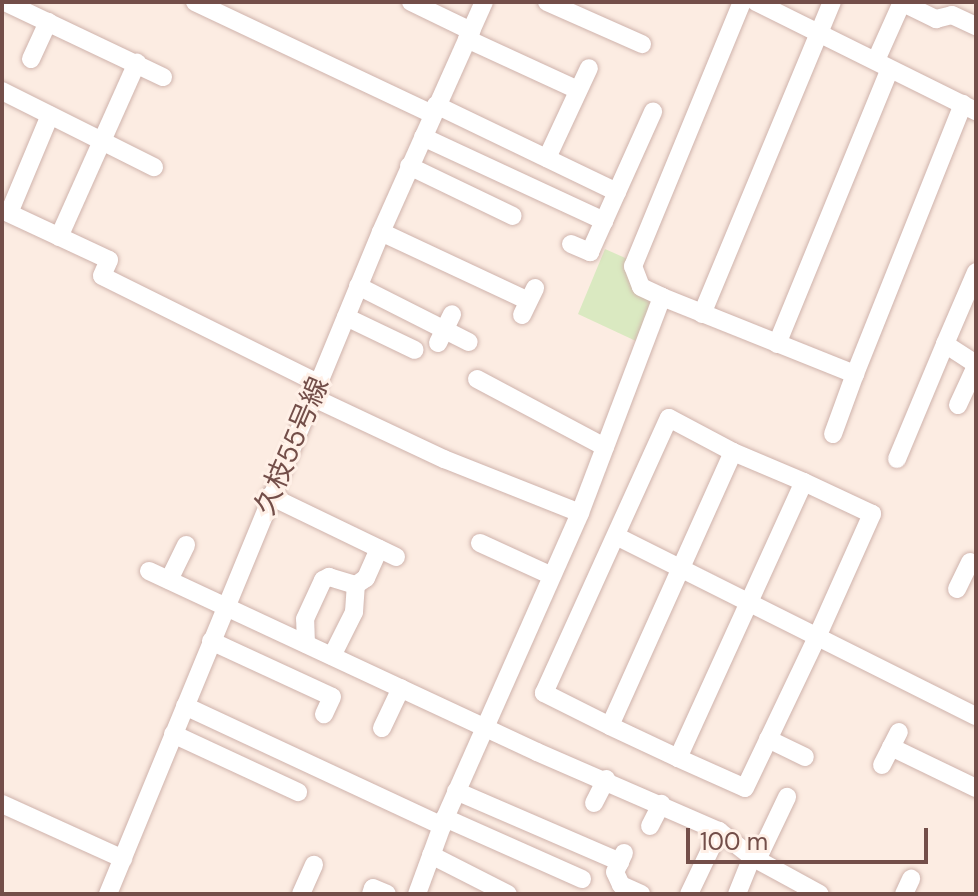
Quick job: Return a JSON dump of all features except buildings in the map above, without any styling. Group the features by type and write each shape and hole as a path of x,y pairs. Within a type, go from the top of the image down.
{"street":[{"path":"5,2 163,77"},
{"path":"197,2 617,192"},
{"path":"411,2 578,90"},
{"name":"久枝55号線","path":"108,894 358,286 484,2"},
{"path":"547,2 642,44"},
{"path":"742,2 633,266 641,287 855,374"},
{"path":"756,2 819,30 970,107 855,374 833,434"},
{"path":"702,314 832,2"},
{"path":"777,344 884,64 902,2 936,19 952,15 976,26"},
{"path":"31,59 48,22"},
{"path":"59,237 137,63"},
{"path":"547,158 589,68"},
{"path":"2,91 154,167"},
{"path":"571,244 590,252 653,112"},
{"path":"50,115 5,212 109,260 102,276 444,459 580,513"},
{"path":"423,137 604,221"},
{"path":"409,166 513,216"},
{"path":"381,232 468,281 529,301"},
{"path":"897,459 976,272"},
{"path":"358,286 469,342"},
{"path":"417,894 456,791 580,513 662,297"},
{"path":"346,317 415,350"},
{"path":"945,344 976,365 958,405"},
{"path":"477,379 605,447"},
{"path":"669,418 733,452 804,482 872,514 745,788 544,693 669,418"},
{"path":"610,726 733,452"},
{"path":"678,758 804,482"},
{"path":"270,496 396,557"},
{"path":"616,536 976,716"},
{"path":"480,543 552,576"},
{"path":"169,580 186,545"},
{"path":"356,585 366,578 379,549"},
{"path":"149,571 484,727 719,831 755,858 814,893"},
{"path":"306,644 305,619 323,580 329,577 356,585"},
{"path":"332,656 354,612 356,585"},
{"path":"211,641 332,697 324,714"},
{"path":"382,728 401,688"},
{"path":"185,706 443,822 582,879"},
{"path":"173,734 298,792"},
{"path":"768,739 805,757"},
{"path":"882,765 895,740 976,788"},
{"path":"594,803 606,779"},
{"path":"456,791 623,856 615,872 621,885 641,894"},
{"path":"737,894 787,797"},
{"path":"2,804 123,859"},
{"path":"650,826 661,804"},
{"path":"689,894 719,831"},
{"path":"431,855 508,894"},
{"path":"301,894 313,865"},
{"path":"371,894 373,888 387,894"}],"green space":[{"path":"605,249 632,261 655,298 638,342 578,314"}]}
